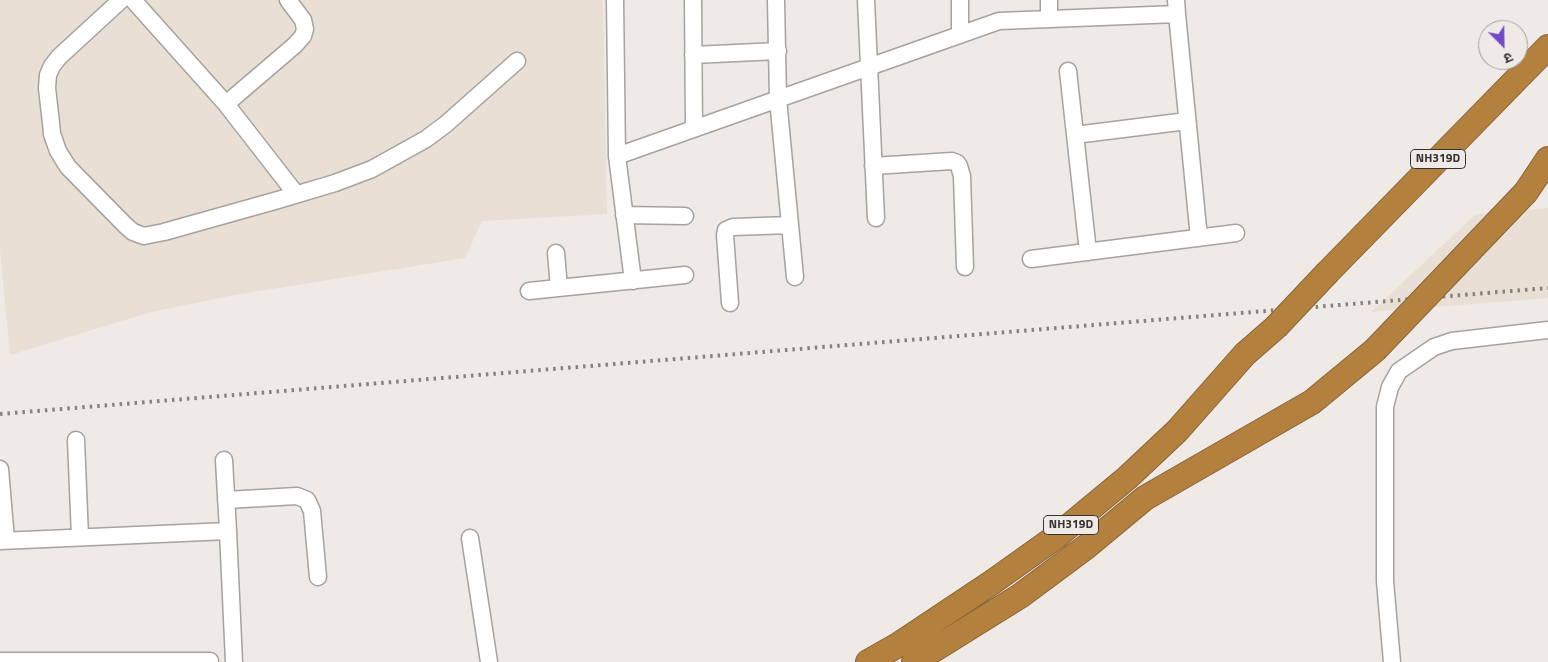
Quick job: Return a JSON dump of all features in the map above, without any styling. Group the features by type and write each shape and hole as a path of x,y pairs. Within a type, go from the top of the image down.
{"highway":[{"name":"NH319D","path":"868,662 898,645 994,581 1057,536 1127,478 1177,431 1245,354 1276,327 1548,47"},
{"name":"NH319D","path":"914,662 1020,596 1086,547 1145,498 1312,402 1375,350 1526,192 1548,159"}],"street":[{"path":"121,0 59,57 48,75 47,88 52,134 58,151 75,176 133,232 144,236 335,183 372,168 426,139 446,124 516,61"},
{"path":"133,0 226,104 296,194"},
{"path":"226,104 296,46 303,36 305,29 303,20 288,0"},
{"path":"615,0 617,156 633,281"},
{"path":"692,0 694,129"},
{"path":"776,0 778,99 795,277"},
{"path":"866,0 876,218"},
{"path":"960,0 960,35"},
{"path":"1049,0 1049,19"},
{"path":"617,156 999,21 1049,19 1115,8 1176,7 1199,238"},
{"path":"693,55 778,51"},
{"path":"1068,71 1088,252"},
{"path":"1075,135 1187,121"},
{"path":"873,166 952,161 957,163 962,176 965,267"},
{"path":"624,215 684,216"},
{"path":"730,303 726,230 733,227 790,225"},
{"path":"1031,259 1236,232"},
{"path":"556,253 560,288"},
{"path":"529,291 685,275"},
{"path":"1392,662 1385,581 1385,407 1390,387 1399,371 1434,347 1452,341 1548,330"},
{"path":"76,440 80,537"},
{"path":"224,460 234,662"},
{"path":"0,469 3,541 228,531"},
{"path":"226,500 297,496 307,500 312,511 318,577"},
{"path":"470,538 489,662"},
{"path":"0,661 210,661"}],"shaded area":[{"path":"0,0 603,0 607,214 482,221 465,258 235,295 151,312 10,355 0,249"},
{"path":"1548,208 1548,298 1371,312 1476,214"}],"railway":[{"path":"0,414 1548,288"}]}
